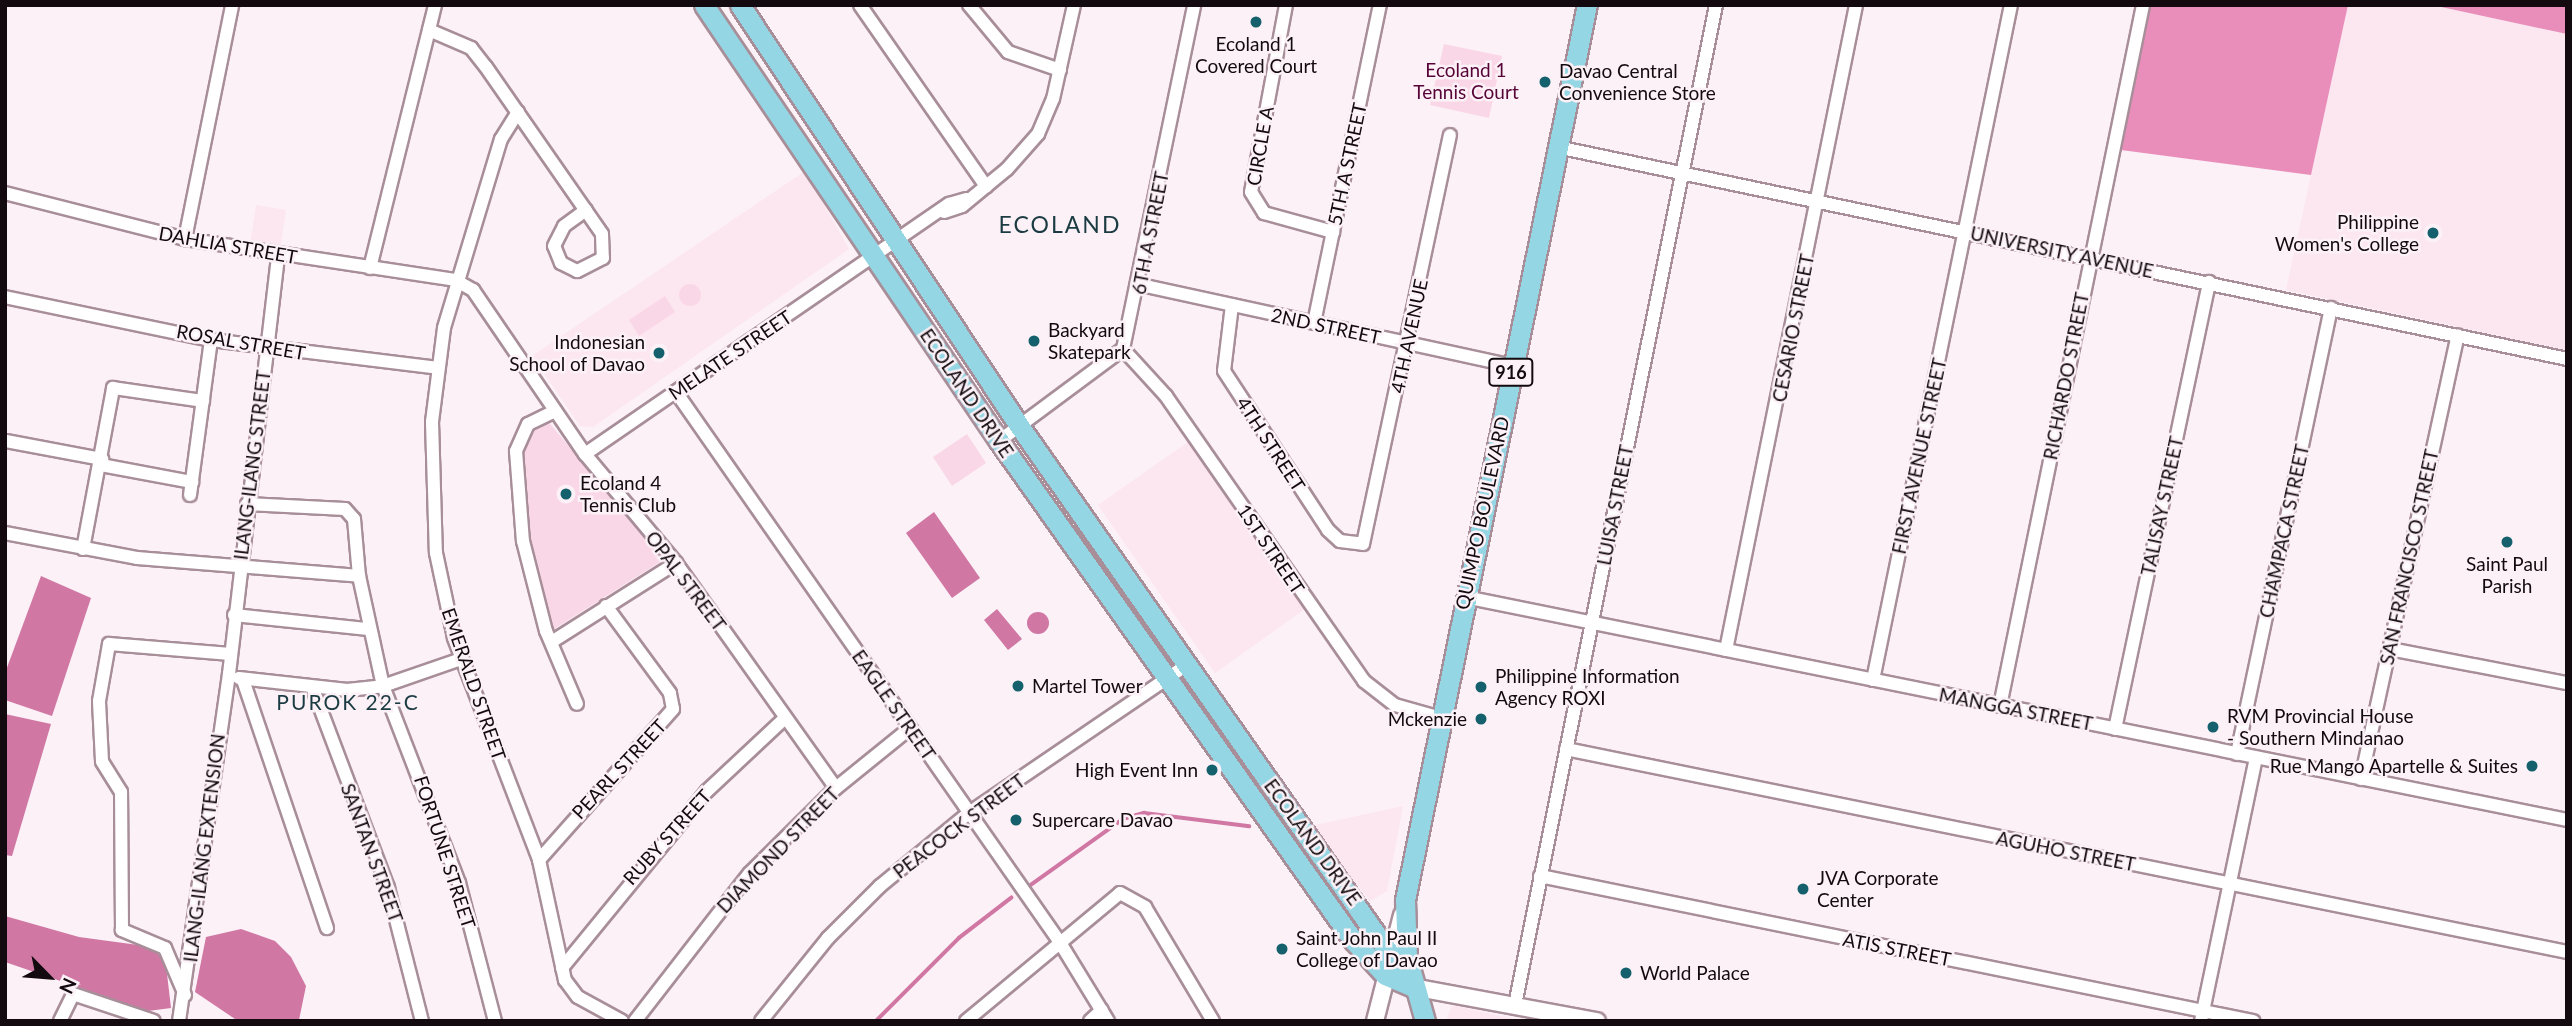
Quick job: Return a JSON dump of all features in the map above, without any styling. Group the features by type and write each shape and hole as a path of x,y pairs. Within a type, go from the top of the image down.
{"main road":[{"name":"ECOLAND DRIVE","path":"704,5 999,441 1353,940 1385,975 1413,987"},
{"name":"ECOLAND DRIVE","path":"740,5 1020,427 1391,950 1413,987"},
{"name":"QUIMPO BOULEVARD","path":"1425,1021 1413,987 1404,908 1587,5"}],"street":[{"path":"186,239 232,5"},
{"path":"370,268 435,5"},
{"path":"860,5 986,186"},
{"path":"969,5 1008,52 1060,70"},
{"name":"MELATE STREET","path":"585,454 874,256 986,186 1038,134 1060,70 1074,5"},
{"name":"6TH A STREET","path":"1123,349 1140,285 1194,5"},
{"name":"CIRCLE A","path":"1286,5 1251,192 1264,213 1333,232"},
{"name":"5TH A STREET","path":"1314,323 1380,5"},
{"name":"LUISA STREET","path":"1514,1004 1716,5"},
{"name":"CESARIO STREET","path":"1726,650 1856,5"},
{"name":"FIRST AVENUE STREET","path":"1873,680 2011,5"},
{"name":"RICHARDO STREET","path":"2000,706 2143,5"},
{"path":"429,30 465,43 518,112 586,210 605,240 605,252 595,267 577,271 561,263 555,246 564,226 586,210"},
{"name":"EMERALD STREET","path":"518,112 501,139 455,280 438,368 433,519 441,584 461,659 539,860 562,968 578,997 622,1021"},
{"name":"4TH AVENUE","path":"1368,536 1450,135"},
{"name":"UNIVERSITY AVENUE","path":"1557,147 2567,359"},
{"name":"DAHLIA STREET","path":"5,193 186,239 455,280"},
{"name":"ILANG-ILANG STREET","path":"229,674 278,255"},
{"name":"OPAL STREET","path":"455,280 479,298 585,454 676,563 836,788"},
{"name":"TALISAY STREET","path":"2115,729 2209,282"},
{"name":"2ND STREET","path":"1140,285 1512,366"},
{"name":"ROSAL STREET","path":"5,297 211,340 438,368"},
{"name":"4TH STREET","path":"1232,305 1224,371 1328,530 1354,547 1368,536"},
{"name":"CHAMPACA STREET","path":"2237,754 2331,308"},
{"name":"SAN FRANCISCO STREET","path":"2361,779 2458,335"},
{"path":"6,440 102,462 191,489 211,340"},
{"path":"999,441 1123,349"},
{"name":"1ST STREET","path":"1123,349 1166,396 1364,681 1395,705 1441,718"},
{"path":"83,549 102,462 113,388 202,401"},
{"name":"EAGLE STREET","path":"676,391 1059,941 1105,1016"},
{"path":"555,411 528,424 516,451 523,541 553,641 577,704"},
{"name":"FORTUNE STREET","path":"247,503 351,513 368,629 383,686 459,883 495,1021"},
{"path":"5,533 83,549 359,576"},
{"path":"553,641 676,563"},
{"name":"MANGGA STREET","path":"1465,597 2567,820"},
{"name":"PEARL STREET","path":"539,860 673,709 670,693 606,606"},
{"path":"234,615 368,629"},
{"path":"186,996 165,948 122,930 121,792 102,761 99,701 110,644 231,654"},
{"path":"2389,649 2567,683"},
{"path":"229,674 243,680 313,689 383,686 461,659"},
{"name":"PEACOCK STREET","path":"761,1021 837,929 969,813 1187,665"},
{"name":"ILANG-ILANG EXTENSION","path":"179,1021 186,996 229,674"},
{"path":"243,680 327,928"},
{"name":"SANTAN STREET","path":"313,689 388,888 422,1021"},
{"name":"RUBY STREET","path":"562,968 707,791 785,718"},
{"name":"DIAMOND STREET","path":"635,1021 750,873 836,788 910,728"},
{"name":"AGUHO STREET","path":"1566,749 2567,952"},
{"path":"2202,1016 2256,758"},
{"name":"ATIS STREET","path":"1540,876 2202,1016 2253,1021"},
{"path":"966,1021 1120,893 1130,894 1152,917 1213,1021"},
{"path":"1375,1021 1391,950 1404,908"},
{"path":"1413,987 1597,1021"},
{"path":"60,1021 70,995 154,1021"},
{"path":"1090,1021 1105,1016"}],"shaded area":[{"path":"2150,5 2348,5 2311,175 2121,150"},
{"name":"Philippine Women's College","path":"2348,5 2432,5 2567,34 2567,350 2286,290"},
{"path":"2432,5 2567,5 2567,34"},
{"path":"805,171 849,249 593,427 580,426 532,356"},
{"path":"256,205 286,210 280,250 250,245"},
{"path":"1188,442 1305,609 1215,673 1098,505"},
{"path":"934,512 980,578 952,598 906,533"},
{"path":"41,576 91,598 52,716 5,700 5,673"},
{"path":"997,609 1022,639 1008,650 984,620"},
{"path":"1038,612 1046,615 1049,623 1046,631 1038,634 1030,631 1027,623 1030,615"},
{"path":"5,714 51,724 12,856 5,855"},
{"path":"1403,806 1387,891 1370,901 1311,826"},
{"path":"5,916 79,937 153,947 166,965 171,1008 148,1011 5,962"},
{"path":"241,929 275,941 291,957 306,986 299,1020 238,1021 195,992 206,937"},
{"path":"1452,1006 1456,1006 1522,1021 1446,1021"}],"green space":[{"name":"Ecoland 1 Tennis Court","path":"1444,44 1502,56 1489,118 1430,105"},
{"path":"690,284 698,287 701,295 698,303 690,306 682,303 679,295 682,287"},
{"path":"665,296 675,312 639,336 629,320"},
{"name":"Ecoland 4 Tennis Club","path":"547,420 663,560 551,631 529,551 522,449 534,426"},
{"path":"967,434 986,463 952,486 933,457"}],"waterway":[{"path":"1028,887 1123,819 1144,813 1249,826"},
{"path":"876,1021 959,938 1011,898"}],"place":[{"name":"Ecoland 1 Covered Court","path":"1256,22"},
{"name":"Davao Central Convenience Store","path":"1545,82"},
{"name":"Philippine Women's College","path":"2433,233"},
{"name":"Backyard Skatepark","path":"1034,341"},
{"name":"Indonesian School of Davao","path":"659,353"},
{"name":"Ecoland 4 Tennis Club","path":"566,494"},
{"name":"Saint Paul Parish","path":"2507,542"},
{"name":"Martel Tower","path":"1018,686"},
{"name":"Philippine Information Agency ROXI","path":"1481,687"},
{"name":"Mckenzie","path":"1481,719"},
{"name":"RVM Provincial House - Southern Mindanao","path":"2213,727"},
{"name":"Rue Mango Apartelle & Suites","path":"2532,766"},
{"name":"High Event Inn","path":"1212,770"},
{"name":"Supercare Davao","path":"1016,820"},
{"name":"JVA Corporate Center","path":"1803,889"},
{"name":"Saint John Paul II College of Davao","path":"1282,949"},
{"name":"World Palace","path":"1626,973"}],"district":[{"name":"ECOLAND","path":"1060,224"},
{"name":"PUROK 22-C","path":"348,702"}]}
